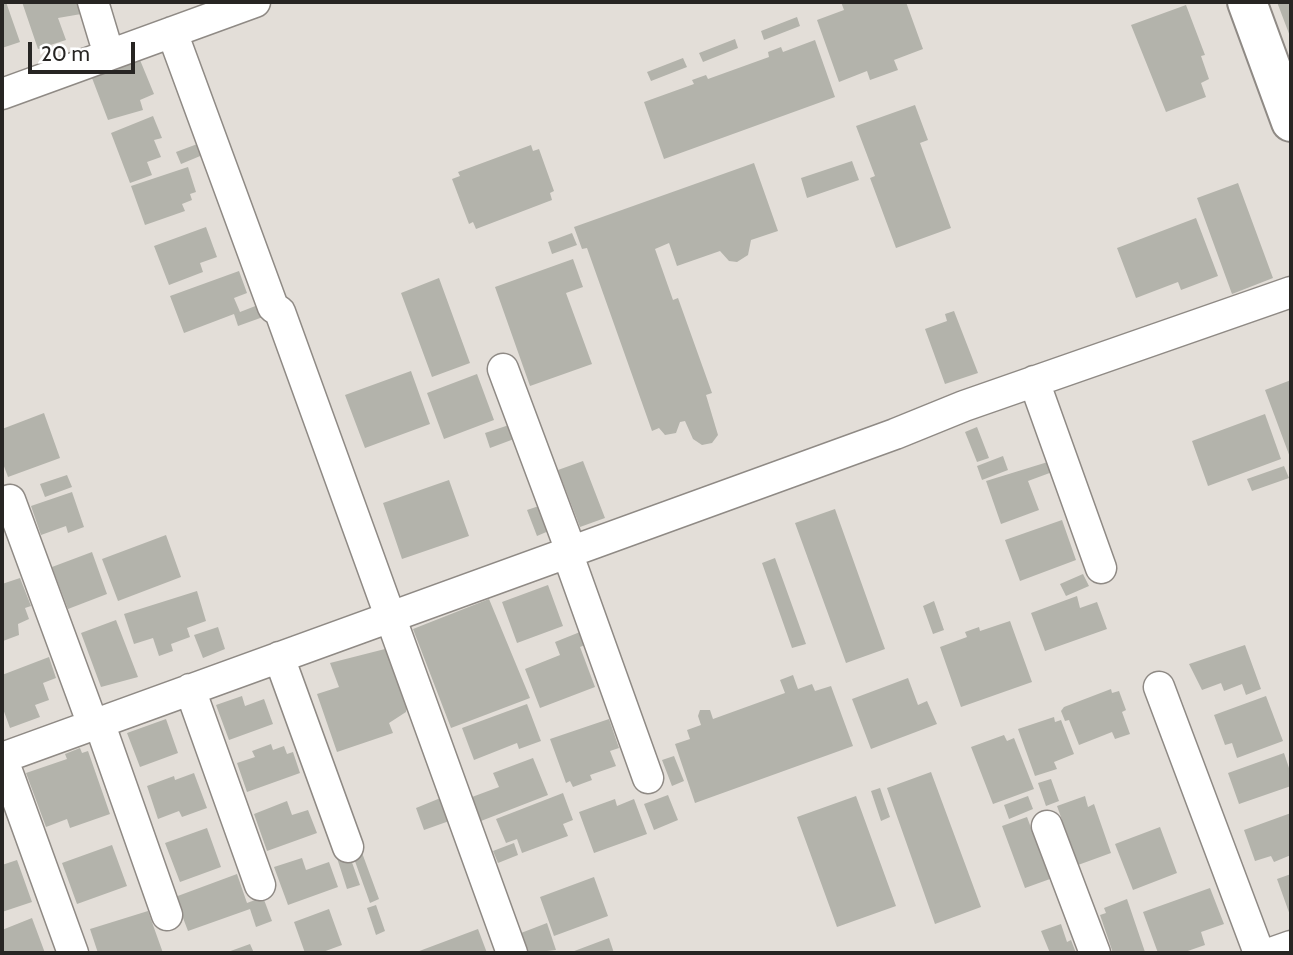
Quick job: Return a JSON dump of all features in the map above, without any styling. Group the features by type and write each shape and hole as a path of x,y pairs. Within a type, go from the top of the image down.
{"street":[{"path":"93,2 108,55"},
{"path":"2,94 255,2"},
{"path":"1247,2 1291,122"},
{"path":"172,33 274,307 280,312 512,953"},
{"path":"73,953 2,758 1034,382 1291,292"},
{"path":"503,369 648,778"},
{"path":"1034,382 1101,568"},
{"path":"10,500 167,915"},
{"path":"279,657 348,847"},
{"path":"1159,687 1259,953"},
{"path":"190,689 260,885"},
{"path":"1047,826 1095,953"},
{"path":"1272,953 1291,946"}],"building":[{"path":"2,2 6,2 20,42 2,48"},
{"path":"22,2 83,2 87,13 58,18 66,40 38,49"},
{"path":"841,2 906,2 923,49 894,60 898,70 870,80 867,71 839,82 817,20 844,10"},
{"path":"1277,2 1291,2 1291,39"},
{"path":"1186,5 1205,55 1201,56 1209,79 1201,83 1206,97 1166,112 1131,25"},
{"path":"797,17 800,26 764,40 761,31"},
{"path":"735,39 738,48 703,62 699,53"},
{"path":"815,40 835,97 664,159 644,102 694,84 692,80 706,75 708,79 769,57 768,52 781,47 783,52"},
{"path":"683,58 687,67 651,81 647,72"},
{"path":"140,60 154,94 140,100 143,110 108,120 92,78"},
{"path":"915,105 928,140 920,143 951,228 896,248 870,178 875,176 856,126"},
{"path":"153,116 162,138 154,140 161,157 147,162 152,175 130,183 111,133"},
{"path":"200,143 205,154 181,164 176,152"},
{"path":"531,145 533,151 539,149 554,191 550,193 552,200 476,229 473,222 469,224 452,179 460,176 458,172"},
{"path":"852,161 859,180 807,198 801,178"},
{"path":"754,163 778,231 751,240 748,255 737,262 729,261 720,251 677,266 669,243 655,249 673,300 678,298 712,393 706,395 718,435 712,443 702,445 693,439 685,421 680,422 676,433 665,435 659,428 652,431 587,248 582,249 574,227"},
{"path":"188,167 196,192 190,194 192,200 182,204 185,211 145,225 131,186"},
{"path":"1238,183 1273,278 1232,294 1197,198"},
{"path":"1196,218 1218,276 1181,290 1178,282 1136,298 1117,248"},
{"path":"206,227 217,257 200,263 203,272 169,285 154,246"},
{"path":"572,233 577,245 552,254 548,242"},
{"path":"573,259 583,287 566,293 592,364 530,386 495,287"},
{"path":"239,271 247,293 234,298 240,312 258,305 263,317 238,326 234,314 184,333 170,296"},
{"path":"439,278 470,363 432,377 401,293"},
{"path":"954,311 978,373 945,384 925,329 947,321 945,314"},
{"path":"411,371 430,424 365,448 345,395"},
{"path":"477,374 494,420 444,439 427,393"},
{"path":"1291,380 1291,460 1265,390"},
{"path":"44,413 60,458 8,477 2,461 2,429"},
{"path":"1265,414 1281,459 1208,486 1192,441"},
{"path":"509,425 514,439 490,448 485,433"},
{"path":"977,427 989,458 977,462 965,432"},
{"path":"1003,456 1008,470 982,480 977,466"},
{"path":"583,461 605,518 580,527 558,470"},
{"path":"1051,461 1055,471 1028,481 1039,510 1001,524 986,481"},
{"path":"1284,466 1289,478 1252,491 1247,479"},
{"path":"67,475 72,487 45,497 40,484"},
{"path":"449,480 469,536 402,559 383,503"},
{"path":"72,492 84,527 68,533 66,526 41,535 31,506"},
{"path":"542,505 551,530 537,536 527,510"},
{"path":"835,509 885,649 846,663 795,523"},
{"path":"1062,520 1076,560 1020,581 1005,540"},
{"path":"166,535 181,577 118,601 102,559"},
{"path":"92,552 107,594 68,609 52,567"},
{"path":"775,558 806,644 792,648 762,563"},
{"path":"1083,574 1089,586 1066,596 1060,584"},
{"path":"20,578 31,606 25,608 29,619 18,624 19,635 3,641 2,584"},
{"path":"548,585 563,626 517,643 502,602"},
{"path":"197,591 206,621 187,628 190,637 171,644 173,651 159,656 153,638 134,644 124,614"},
{"path":"1077,596 1080,608 1097,602 1107,629 1045,651 1031,613"},
{"path":"489,599 530,698 451,728 413,629"},
{"path":"934,601 944,630 933,634 923,606"},
{"path":"116,620 138,677 101,687 81,633"},
{"path":"1010,621 1032,682 961,707 940,647 967,637 965,632 979,627 980,631"},
{"path":"218,627 225,649 203,658 194,635"},
{"path":"580,632 585,645 580,647 595,687 540,708 525,669 560,655 555,642"},
{"path":"1245,645 1261,689 1246,695 1242,684 1224,691 1221,683 1202,690 1189,664"},
{"path":"385,649 408,703 406,712 389,723 393,733 337,752 317,694 339,687 330,663"},
{"path":"49,657 56,678 43,683 49,700 35,705 40,717 10,728 2,706 2,675"},
{"path":"793,675 798,689 812,684 815,691 831,686 853,746 695,803 675,744 690,739 687,730 701,725 698,716 700,710 710,710 713,719 785,693 780,680"},
{"path":"908,678 918,705 927,701 937,724 871,749 852,699"},
{"path":"1111,689 1112,693 1119,691 1126,710 1122,712 1130,734 1115,739 1112,732 1079,745 1069,720 1065,721 1061,711 1064,707"},
{"path":"242,696 245,706 264,699 273,724 229,740 216,705"},
{"path":"1266,696 1283,741 1237,758 1232,743 1225,745 1214,715"},
{"path":"527,704 541,741 519,749 517,743 474,760 462,728"},
{"path":"1054,717 1055,722 1061,720 1074,754 1054,762 1057,769 1035,776 1018,729"},
{"path":"166,719 178,753 140,767 127,733"},
{"path":"609,719 619,748 610,751 616,766 590,775 592,780 573,787 570,781 566,783 550,739"},
{"path":"1004,735 1007,741 1014,738 1034,789 993,804 971,747"},
{"path":"271,744 273,750 284,746 287,754 293,752 300,773 247,792 237,763 255,757 252,751"},
{"path":"80,748 82,753 88,751 110,814 70,828 67,819 46,827 26,773 67,759 65,754"},
{"path":"1284,753 1291,774 1291,786 1239,804 1228,773"},
{"path":"674,756 684,781 672,786 662,760"},
{"path":"533,758 548,795 481,821 472,797 499,787 493,773"},
{"path":"931,772 981,907 935,924 887,788"},
{"path":"194,773 207,808 182,817 179,811 158,819 147,786 174,776 175,780"},
{"path":"1051,779 1059,801 1046,806 1038,783"},
{"path":"880,788 890,817 881,821 871,791"},
{"path":"563,793 573,820 563,824 568,836 522,853 517,839 506,843 496,819"},
{"path":"668,795 678,820 654,830 644,804"},
{"path":"856,796 896,906 837,927 797,817"},
{"path":"1028,796 1033,809 1009,819 1004,805"},
{"path":"1085,796 1088,807 1094,804 1111,853 1078,865 1057,806"},
{"path":"443,797 452,820 424,830 416,808"},
{"path":"615,799 617,806 634,799 647,834 594,853 579,812"},
{"path":"287,801 292,815 308,810 317,833 267,851 254,814"},
{"path":"1291,813 1291,855 1274,862 1271,856 1255,861 1244,830"},
{"path":"1027,817 1050,879 1025,888 1002,826"},
{"path":"1160,827 1177,873 1133,890 1115,844"},
{"path":"207,828 221,867 180,882 165,843"},
{"path":"514,843 518,855 498,863 493,851"},
{"path":"112,845 127,886 77,904 62,863"},
{"path":"361,850 379,899 370,903 352,853"},
{"path":"349,854 360,885 347,889 337,858"},
{"path":"302,858 306,870 329,862 338,887 288,905 274,867"},
{"path":"17,860 32,902 2,912 2,865"},
{"path":"237,874 247,903 263,897 272,921 256,927 250,909 188,931 175,897"},
{"path":"1291,874 1291,918 1277,879"},
{"path":"594,877 608,916 554,936 540,897"},
{"path":"1210,888 1224,924 1201,932 1205,945 1182,953 1158,953 1143,912"},
{"path":"1127,899 1145,952 1142,953 1113,953 1100,915 1106,913 1104,908"},
{"path":"376,905 385,931 376,935 367,908"},
{"path":"329,909 342,945 320,953 305,953 294,922"},
{"path":"148,911 163,953 98,953 90,929"},
{"path":"32,918 45,953 2,953 2,930"},
{"path":"547,923 556,950 529,953 521,933"},
{"path":"1061,924 1067,942 1071,940 1076,953 1050,953 1041,931"},
{"path":"478,929 487,953 414,953"},
{"path":"609,938 614,953 569,953"},
{"path":"250,944 254,953 225,953"}]}
